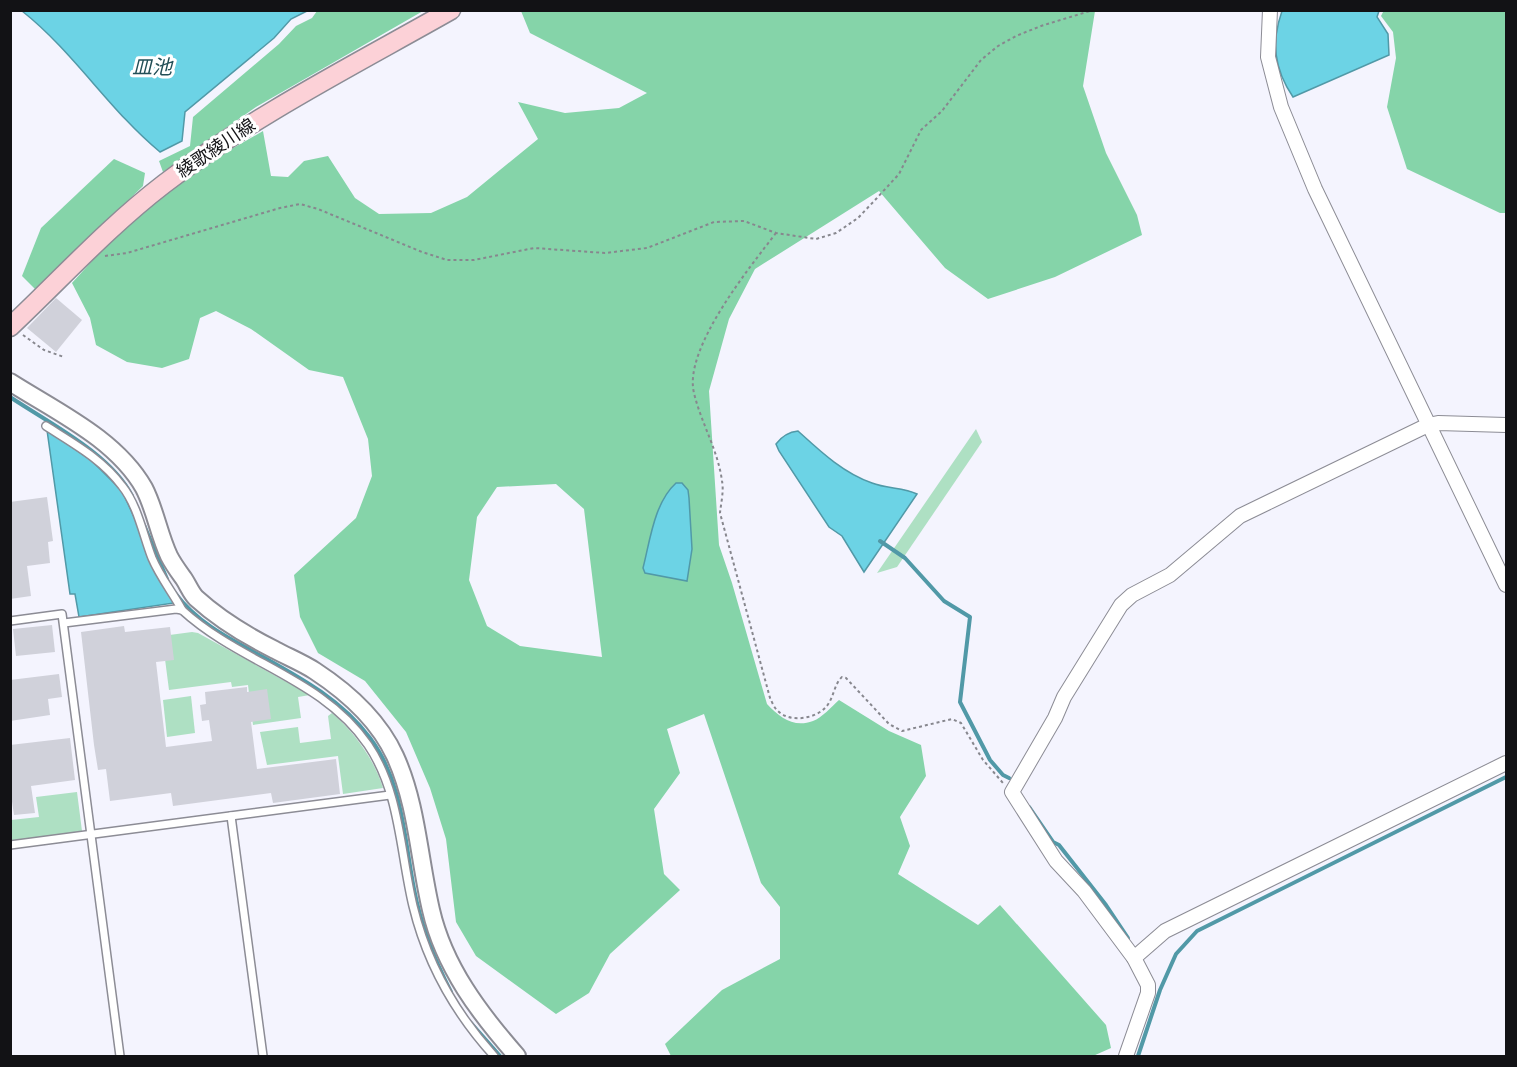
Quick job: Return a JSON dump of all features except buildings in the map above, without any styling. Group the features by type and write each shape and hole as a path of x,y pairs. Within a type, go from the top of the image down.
{"main road":[{"name":"綾歌綾川線","path":"11,326 120,221 162,186 228,138 451,10"}],"street":[{"path":"1270,10 1268,57 1281,107 1316,189 1506,585"},
{"path":"10,382 94,435 132,470 145,490 169,556 194,596 220,617 260,642 314,670 349,696 374,723 394,754 408,787 431,912 442,946 459,980 487,1022 517,1056"},
{"path":"1126,1056 1148,993 1148,985 1134,958 1084,891 1056,861 1012,792 1055,718 1064,697 1121,605 1132,595 1170,575 1240,516 1428,425 1438,423 1506,425"},
{"path":"1134,958 1165,930 1506,763"}],"lane":[{"path":"46,426 89,453 106,467 124,487 163,581 182,610 216,638 330,703 353,725 369,747 383,772 395,810 413,906 423,940 456,1010 494,1056"},
{"path":"64,623 182,610"},
{"path":"10,621 62,614 120,1056"},
{"path":"10,845 390,795"},
{"path":"231,816 263,1056"}],"path":[{"path":"85,255 127,253 280,207 300,204 447,260 474,260 534,248 605,253 647,248 714,222 744,221 776,233 816,239 836,233 858,218 899,174 921,130 942,111 981,60 998,46 1016,36 1093,10"},
{"path":"776,233 745,273 705,336 693,375 693,392 718,462 723,483 720,513 770,698 777,711 792,718 810,717 826,708 835,693 838,680 842,677 850,681 889,724 902,731 952,719 962,723 983,760 1012,792"},
{"path":"11,326 44,350 64,357"}],"green space":[{"path":"1384,10 1506,11 1506,213 1500,213 1407,169 1387,107 1396,58 1393,32 1381,16"},
{"path":"317,11 423,11 256,107 163,172 159,161 190,146 193,117 279,44 296,26 312,18"},
{"path":"521,11 1095,11 1083,86 1106,153 1137,215 1142,235 1055,277 988,299 945,268 879,191 755,269 729,319 709,391 719,545 767,704 777,714 788,720 806,723 823,715 839,700 889,731 921,745 926,776 900,817 910,846 898,874 978,925 1000,905 1106,1025 1111,1048 1093,1056 671,1056 665,1044 722,990 780,959 780,907 761,883 704,714 667,729 680,773 654,809 664,874 680,890 610,954 589,993 556,1014 476,956 456,922 446,839 430,788 406,732 365,681 318,653 300,617 294,575 356,518 372,476 368,439 343,377 309,370 251,329 216,311 200,318 189,359 162,368 127,362 96,345 90,318 72,283 112,239 191,172 263,131 271,176 288,177 304,161 328,156 355,198 379,214 431,213 467,197 538,139 518,102 565,113 619,108 647,93 530,33","holes":["556,484 584,509 602,657 520,646 487,626 469,580 477,517 497,487"]},
{"path":"114,159 145,173 143,186 36,290 22,276 41,228"},
{"path":"976,429 982,442 897,567 877,573"},
{"path":"198,633 310,695 298,697 301,718 253,725 248,685 232,687 231,682 169,690 162,636"},
{"path":"191,696 195,733 167,737 163,700"},
{"path":"332,713 363,747 383,788 343,794 338,756 267,765 260,732 298,727 300,743 331,739 328,716"},
{"path":"77,792 82,831 11,841 11,820 39,817 36,797"}],"water":[{"name":"皿池","path":"22,11 307,11 291,19 274,38 185,112 182,141 160,152 124,118 58,44"},
{"path":"1282,11 1379,11 1377,17 1388,34 1389,55 1293,97 1282,76 1276,55 1276,34"},
{"path":"47,430 92,461 122,491 174,603 79,617 75,594 70,594"},
{"path":"798,431 832,461 861,479 917,494 864,572 842,536 829,527 779,451 776,444 788,433"},
{"path":"676,483 682,483 688,490 689,498 692,549 687,581 645,573 643,568 658,512"}],"waterway":[{"path":"10,397 78,440 110,466 132,496"},
{"path":"144,525 167,579"},
{"path":"880,541 905,558 944,601 970,617 960,702 990,760 1003,775 1009,778"},
{"path":"175,593 192,612 211,627 317,689 345,711 370,738 381,755 396,792 420,916 451,992"},
{"path":"1138,1056 1160,990 1176,954 1197,931 1506,777"},
{"path":"1029,807 1053,842 1059,845 1106,905 1128,938"},
{"path":"471,1023 500,1056"}]}
